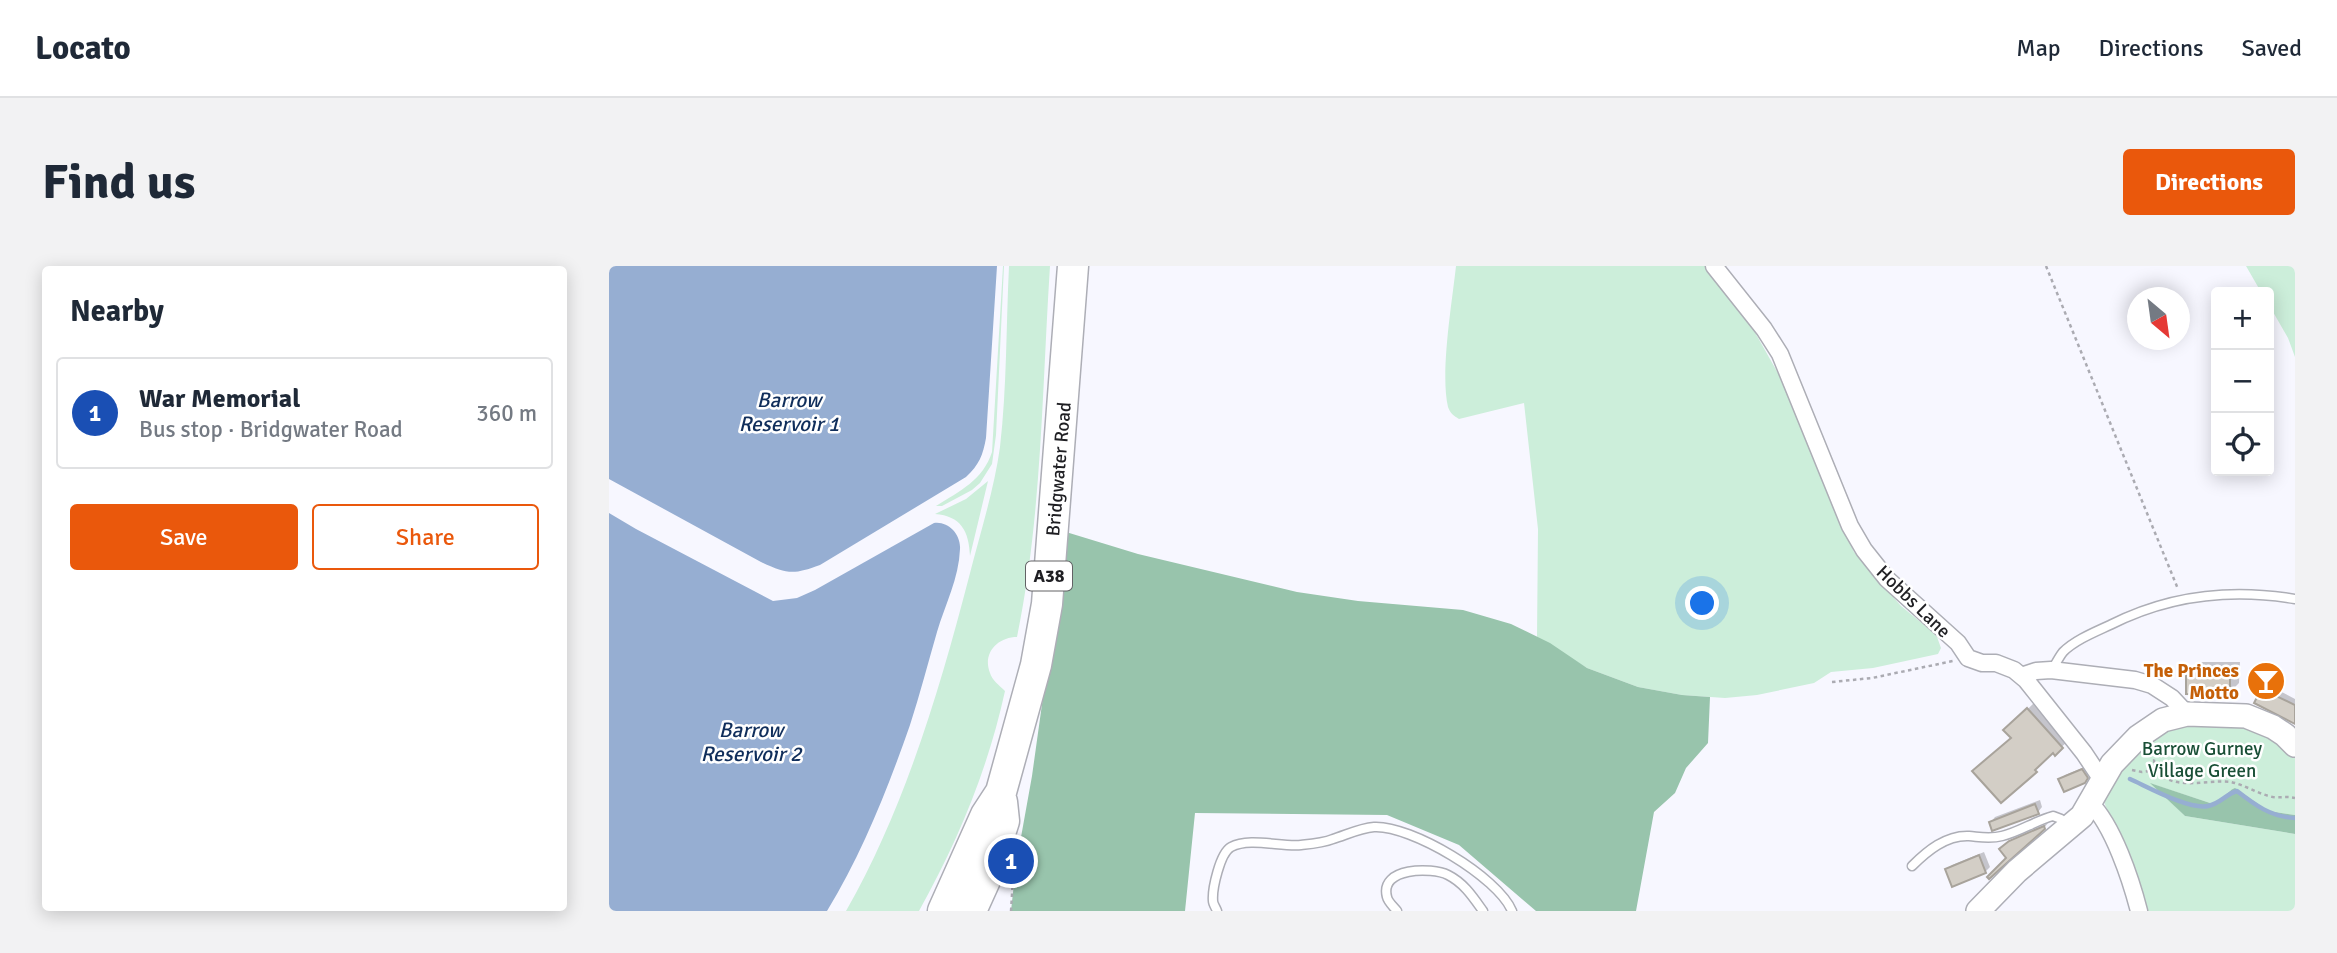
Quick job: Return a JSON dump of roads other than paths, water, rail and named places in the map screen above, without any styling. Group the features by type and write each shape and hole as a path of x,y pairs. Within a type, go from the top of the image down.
{"highway":[{"name":"Bridgwater Road","path":"943,911 994,803 1036,665 1047,604 1073,266"},
{"name":"Bridgwater Road","path":"971,911 985,880 1004,821 994,803"},
{"path":"933,911 973,831 994,803"}],"main road":[{"path":"1978,911 2017,871 2082,816 2102,780 2123,751 2151,727 2175,715 2246,716 2285,734 2295,745"}],"street":[{"name":"Hobbs Lane","path":"1714,266 1764,329 1780,354 1850,526 1864,550 1887,579 1958,643 1968,658 1982,663 1996,663 2021,676"},
{"path":"2102,780 2064,727 2021,676 2052,670 2135,680 2152,685 2172,698 2187,714"},
{"path":"2090,803 2101,813 2132,886 2139,911"}],"lane":[{"path":"2052,670 2063,652 2134,613 2182,599 2233,594 2271,594 2295,599"},
{"path":"1912,866 1927,850 1951,839 1966,836 1987,839 2005,835 2053,816 2061,819 2069,828"},
{"path":"1217,911 1213,903 1215,887 1221,858 1230,847 1244,843 1298,845 1330,840 1375,827 1409,834 1447,851 1507,900 1511,911"},
{"path":"1397,911 1387,898 1387,886 1396,876 1410,871 1435,870 1464,886 1483,911"}],"water":[{"name":"Barrow Reservoir 1","path":"609,266 997,266 986,438 980,459 966,477 820,565 790,572 761,562 609,479"},
{"name":"Barrow Reservoir 2","path":"609,513 773,601 797,598 815,590 934,523 949,526 956,534 960,543 957,570 910,725 873,820 852,867 827,911 609,911"}],"waterway":[{"path":"2130,779 2190,805 2212,805 2237,791 2271,813 2295,818"}],"place":[{"name":"The Princes Motto","path":"2266,681"},
{"name":"War Memorial","path":"1011,861"}],"park label":[{"name":"Barrow Gurney Village Green","path":"2202,759"}]}
